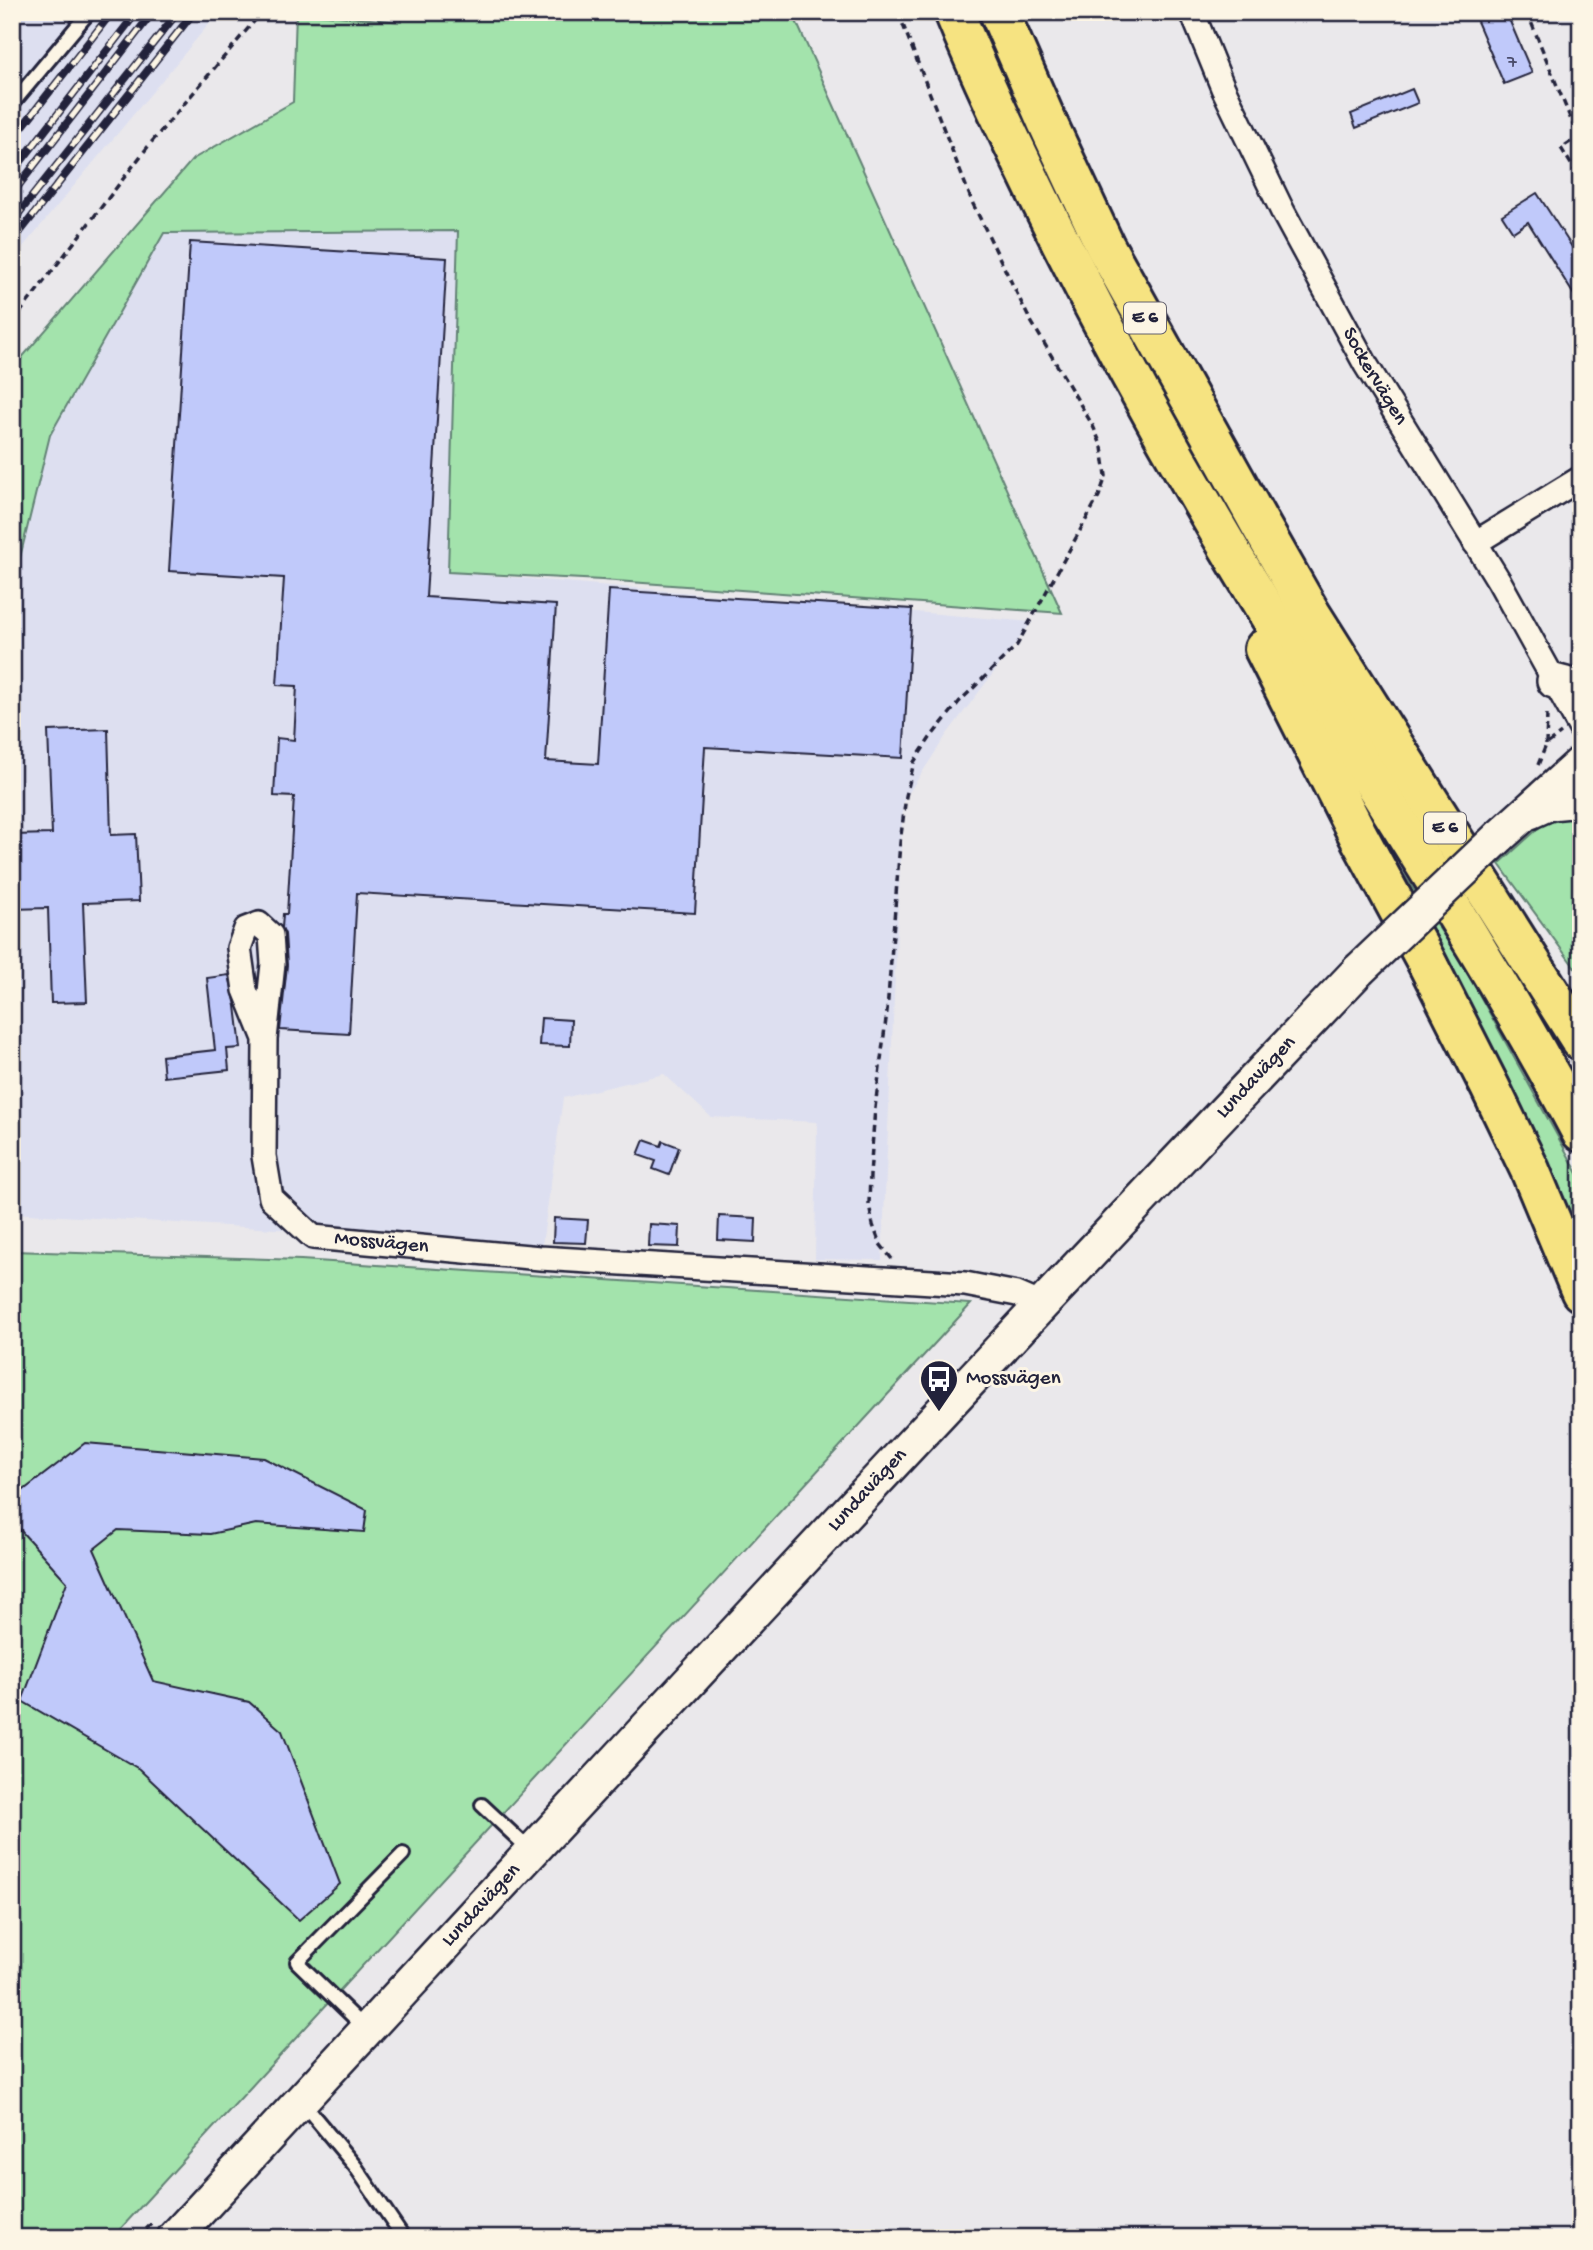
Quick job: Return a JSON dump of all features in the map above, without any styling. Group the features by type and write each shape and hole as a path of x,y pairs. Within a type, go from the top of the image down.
{"highway":[{"name":"E 6","path":"954,12 1076,274 1177,459 1541,1058 1581,1132"},
{"name":"E 6","path":"999,12 1105,246 1311,614 1581,1041"},
{"path":"1177,459 1230,581 1358,835 1490,1087 1530,1170 1581,1292"},
{"path":"1311,614 1581,992"}],"main road":[{"name":"Lundavägen","path":"174,2238 1040,1304 1359,970 1510,826 1581,763"},
{"path":"1510,826 1550,803 1581,800"}],"street":[{"name":"Sockervägen","path":"1192,12 1223,88 1283,212 1366,365 1475,543 1567,685 1581,729"},
{"path":"1475,543 1581,478"},
{"name":"Mossvägen","path":"265,1039 264,1156 271,1198 313,1237 540,1258 922,1281 987,1287 1017,1294 1040,1304"}],"lane":[{"path":"12,104 89,12"},
{"path":"482,1805 531,1851"},
{"path":"366,2029 298,1962 403,1854"},
{"path":"301,2100 355,2166 404,2238"}],"path":[{"path":"12,323 150,144 262,12"},
{"path":"898,12 973,204 1028,316 1093,426 1106,464 1099,496 1017,645 959,702 914,762 911,773 900,844 887,1012 875,1108 869,1204 880,1244 893,1260 922,1281"},
{"path":"1527,12 1579,136 1561,148 1581,180"}],"shaded area":[{"path":"12,12 219,12 12,260"},
{"path":"458,231 448,572 1032,622 947,734 903,802 882,1260 815,1259 817,1122 711,1117 664,1074 563,1098 542,1245 12,1213 12,590 50,435 164,233"}],"green space":[{"path":"296,12 401,22 402,12 792,12 1062,613 602,580 448,572 458,231 164,233 50,435 12,590 12,369 193,159 293,102"},
{"path":"1340,776 1463,965 1580,1177 1581,1249"},
{"path":"1571,817 1581,819 1581,976 1499,864 1543,824"},
{"path":"12,1251 301,1260 971,1304 112,2238 12,2238"}],"building":[{"path":"1473,12 1506,12 1532,73 1504,84"},
{"path":"1412,89 1418,103 1356,128 1351,114"},
{"path":"1537,193 1581,261 1581,306 1528,222 1513,232 1502,215"},
{"path":"190,242 447,258 426,597 556,605 546,761 598,764 609,590 912,609 903,758 705,747 695,913 357,893 349,1034 280,1030 287,965 285,934 282,928 283,914 287,914 294,797 274,796 277,738 294,740 297,686 277,685 284,578 169,571"},
{"path":"108,729 111,835 136,834 139,901 83,903 87,1002 51,1003 48,908 12,909 12,835 52,834 48,731"},
{"path":"229,975 241,1048 227,1049 229,1070 164,1077 162,1056 215,1050 207,978"},
{"path":"541,1018 571,1020 570,1046 539,1045"},
{"path":"644,1140 661,1146 663,1141 679,1147 669,1175 653,1169 656,1161 638,1155"},
{"path":"719,1216 756,1218 755,1242 718,1240"},
{"path":"554,1218 588,1220 586,1243 553,1242"},
{"path":"649,1224 680,1226 679,1247 648,1246"},
{"path":"85,1443 264,1458 367,1510 364,1532 256,1524 210,1534 118,1530 94,1549 153,1681 249,1702 282,1731 340,1884 299,1920 139,1769 22,1701 67,1582 12,1521 12,1499"}],"railway":[{"path":"12,140 112,12"},
{"path":"12,173 137,12"},
{"path":"12,194 153,12"},
{"path":"12,222 178,12"},
{"path":"12,242 194,12"}],"place":[{"name":"Mossvägen","path":"939,1413"}]}
